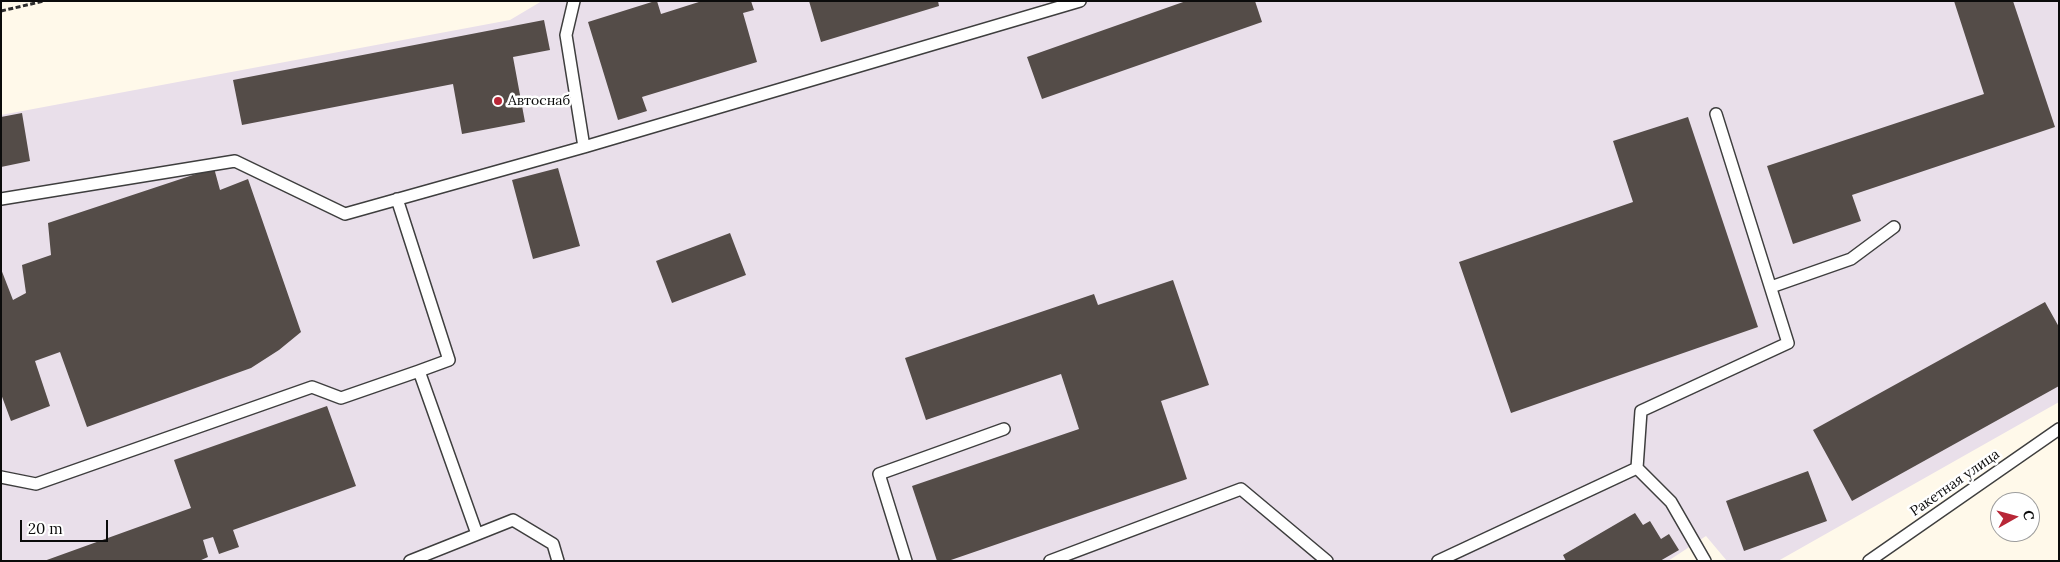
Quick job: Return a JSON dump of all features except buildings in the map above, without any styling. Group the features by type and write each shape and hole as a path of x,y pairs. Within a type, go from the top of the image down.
{"lane":[{"path":"574,1 566,35 584,146"},
{"path":"1,199 235,161 345,214 1080,1"},
{"path":"1705,561 1671,502 1637,468 1641,411 1788,342 1716,114"},
{"path":"1,477 36,484 312,387 340,398 449,360 397,199"},
{"path":"1770,287 1851,259 1894,227"},
{"path":"419,371 476,534"},
{"path":"906,561 879,474 1004,429"},
{"name":"Ракетная улица","path":"1869,561 2059,429"},
{"path":"1438,561 1637,468"},
{"path":"1050,561 1242,489 1327,561"},
{"path":"410,561 513,520 553,544 558,561"}],"path":[{"path":"1,12 44,1"}],"shaded area":[{"path":"542,1 2059,1 2059,402 1778,561 1727,561 1706,536 1668,561 1,561 1,115 510,20"}],"place":[{"name":"Автоснаб","path":"498,101"}]}
